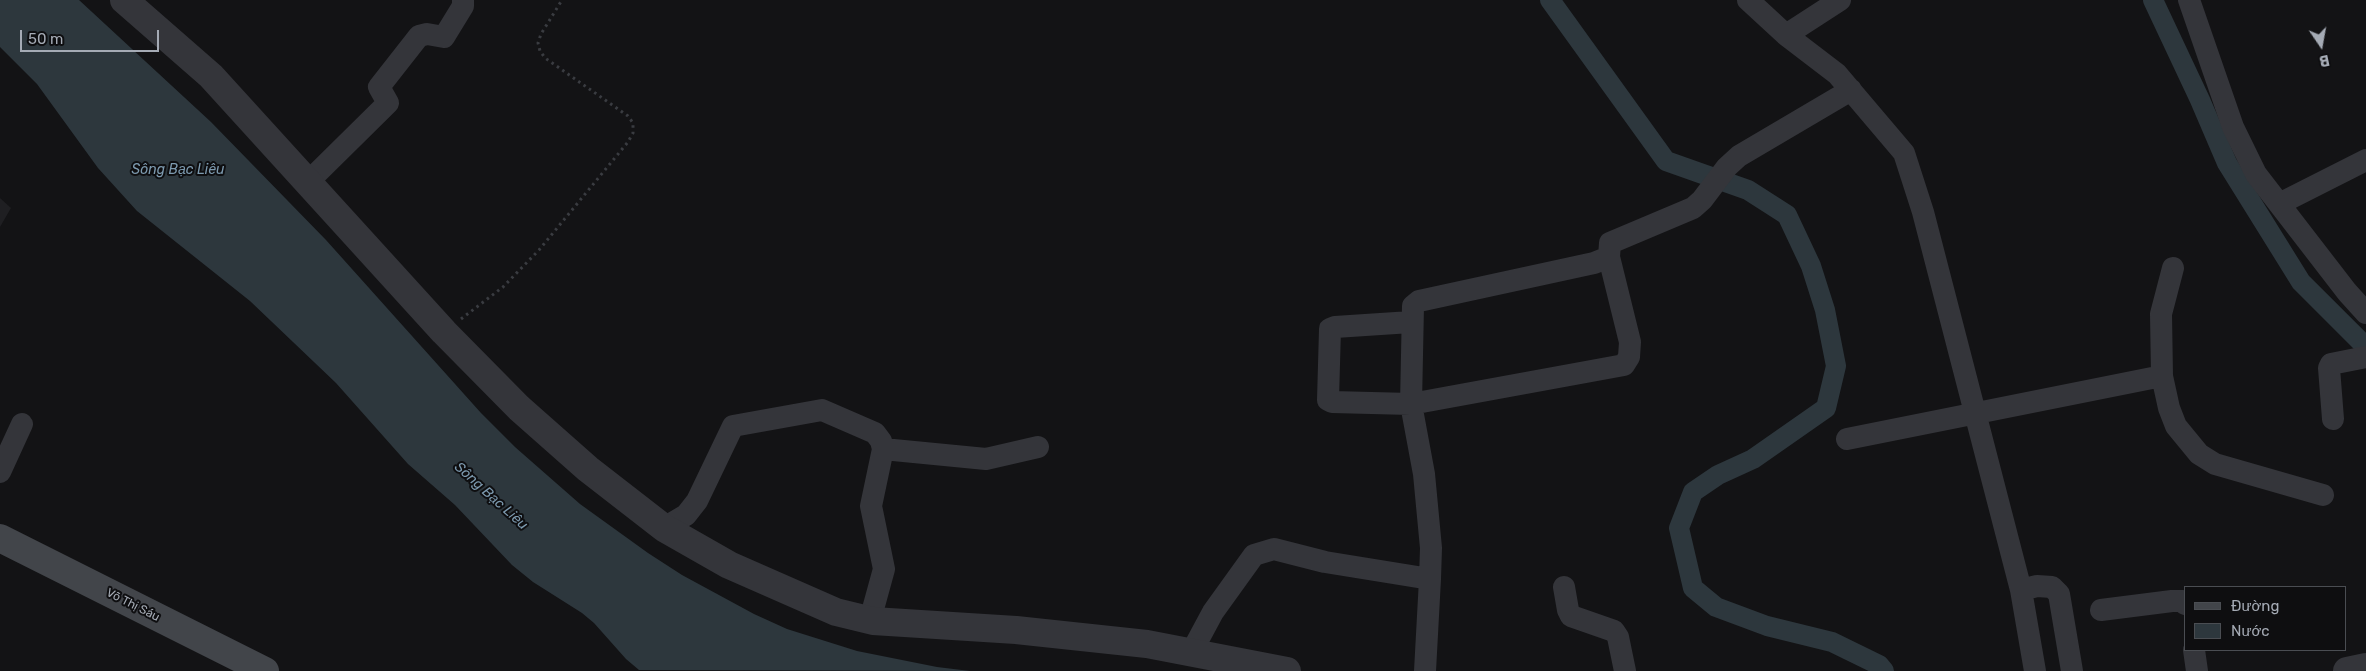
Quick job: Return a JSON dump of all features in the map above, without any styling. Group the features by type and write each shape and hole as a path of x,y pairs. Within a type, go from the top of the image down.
{"main road":[{"name":"Võ Thị Sáu","path":"0,538 265,671"}],"street":[{"path":"124,0 211,76 444,332 519,408 588,469 664,528 729,566 836,612 870,620 1016,630 1147,644 1286,671"},
{"path":"308,181 388,103 379,87 418,36 426,34 444,37 463,6 463,0"},
{"path":"1748,0 1786,34 1837,74 1904,153 1921,205 2021,590 2034,671"},
{"path":"1786,34 1840,0"},
{"path":"2189,0 2236,134 2256,174 2365,311"},
{"path":"1411,322 1335,327 1330,329 1328,400 1332,402 1411,404 1624,365 1630,352 1630,342 1609,256 1610,243 1693,208 1739,156 1851,90"},
{"path":"2278,204 2366,160"},
{"path":"1425,671 1431,548 1424,474 1411,404 1411,322 1413,306 1419,301 1594,263 1609,256"},
{"path":"2173,268 2161,314 2162,376 2169,408 2176,426 2199,454 2214,464 2322,495"},
{"path":"2333,419 2329,368 2331,364 2366,357"},
{"path":"1847,439 2162,376"},
{"path":"664,528 686,515 697,501 733,426 822,410 875,433 881,441 883,449 871,506 884,569 870,620"},
{"path":"0,472 22,424"},
{"path":"883,449 986,459 1038,447"},
{"path":"1191,653 1213,612 1254,554 1265,550 1274,549 1325,562 1430,579"},
{"path":"2021,590 2037,586 2052,587 2059,594 2072,671"},
{"path":"1564,587 1568,610 1571,616 1614,631 1618,637 1625,671"},
{"path":"2101,610 2172,601 2183,600 2184,602"},
{"path":"2194,651 2198,671"},
{"path":"2347,671 2366,667"}],"path":[{"path":"444,332 503,288 539,250 628,142 633,133 633,123 628,116 545,58 540,51 538,43 541,34 562,0"}],"shaded area":[{"path":"0,198 11,208 0,227"}],"water":[{"name":"Sông Bạc Liêu","path":"0,0 79,0 211,122 326,240 481,413 515,447 580,504 648,553 682,575 754,614 787,629 857,651 937,667 970,671 639,670 582,613 533,582 512,565 455,505 408,464 336,383 250,301 137,211 98,168 37,84 0,47"}],"waterway":[{"path":"1550,0 1666,161 1748,190 1787,215 1811,266 1825,310 1836,366 1826,408 1753,459 1718,475 1693,492 1679,528 1693,588 1716,607 1767,626 1832,642 1879,665 1884,671"},
{"path":"2153,0 2227,163 2301,282 2366,347"}]}
